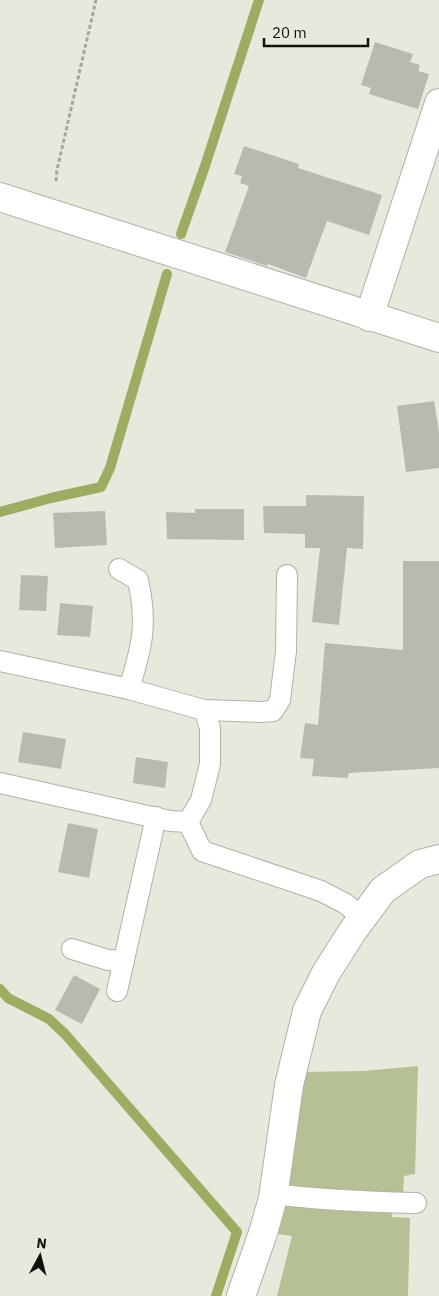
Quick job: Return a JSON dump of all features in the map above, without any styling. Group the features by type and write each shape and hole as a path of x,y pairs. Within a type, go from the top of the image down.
{"street":[{"path":"369,317 439,103"},
{"path":"0,197 439,338"},
{"path":"241,1296 263,1233 273,1194 289,1085 306,1011 326,973 383,890 420,864 439,859"}],"lane":[{"path":"119,569 138,580 144,605 140,650 129,689"},
{"path":"0,660 129,689 204,710 262,712 273,710 280,700 286,651 287,576"},
{"path":"188,822 201,800 210,764 210,728 204,710"},
{"path":"0,783 170,821 188,822"},
{"path":"117,991 156,817"},
{"path":"188,822 202,851 321,891 346,904 362,918"},
{"path":"72,949 108,960 124,961"},
{"path":"273,1194 309,1199 416,1203"}],"path":[{"path":"54,214 58,170 96,0"}],"green space":[{"path":"418,1066 415,1174 404,1176 403,1197 289,1191 289,1141 301,1072 364,1071"},
{"path":"287,1202 391,1208 392,1217 410,1218 408,1296 277,1296 292,1236 278,1234"}],"building":[{"path":"375,42 413,54 410,62 420,65 418,71 429,74 418,109 369,94 371,88 361,85"},
{"path":"244,146 299,164 298,168 382,195 369,235 327,221 306,278 268,264 267,266 225,252 249,186 240,183 242,176 234,174"},
{"path":"434,401 439,432 439,468 406,472 397,406"},
{"path":"306,495 364,496 363,549 347,548 339,625 312,622 320,548 305,548 305,534 264,533 263,506 306,506"},
{"path":"195,509 244,509 244,540 167,539 166,512 195,513"},
{"path":"105,511 107,545 55,548 53,513"},
{"path":"403,561 439,561 439,768 349,773 348,778 312,776 314,759 300,758 305,723 318,725 325,643 403,650"},
{"path":"21,575 48,576 46,611 19,610"},
{"path":"60,603 93,606 90,637 57,635"},
{"path":"23,732 66,739 61,769 18,762"},
{"path":"136,757 168,762 165,788 133,783"},
{"path":"68,823 98,829 89,878 58,872"},
{"path":"74,975 100,989 82,1024 55,1010"}],"waterway":[{"path":"181,234 259,0"},
{"path":"0,512 101,487 110,468 167,274"},
{"path":"0,989 8,998 49,1019 65,1034 237,1232 216,1296"}]}
